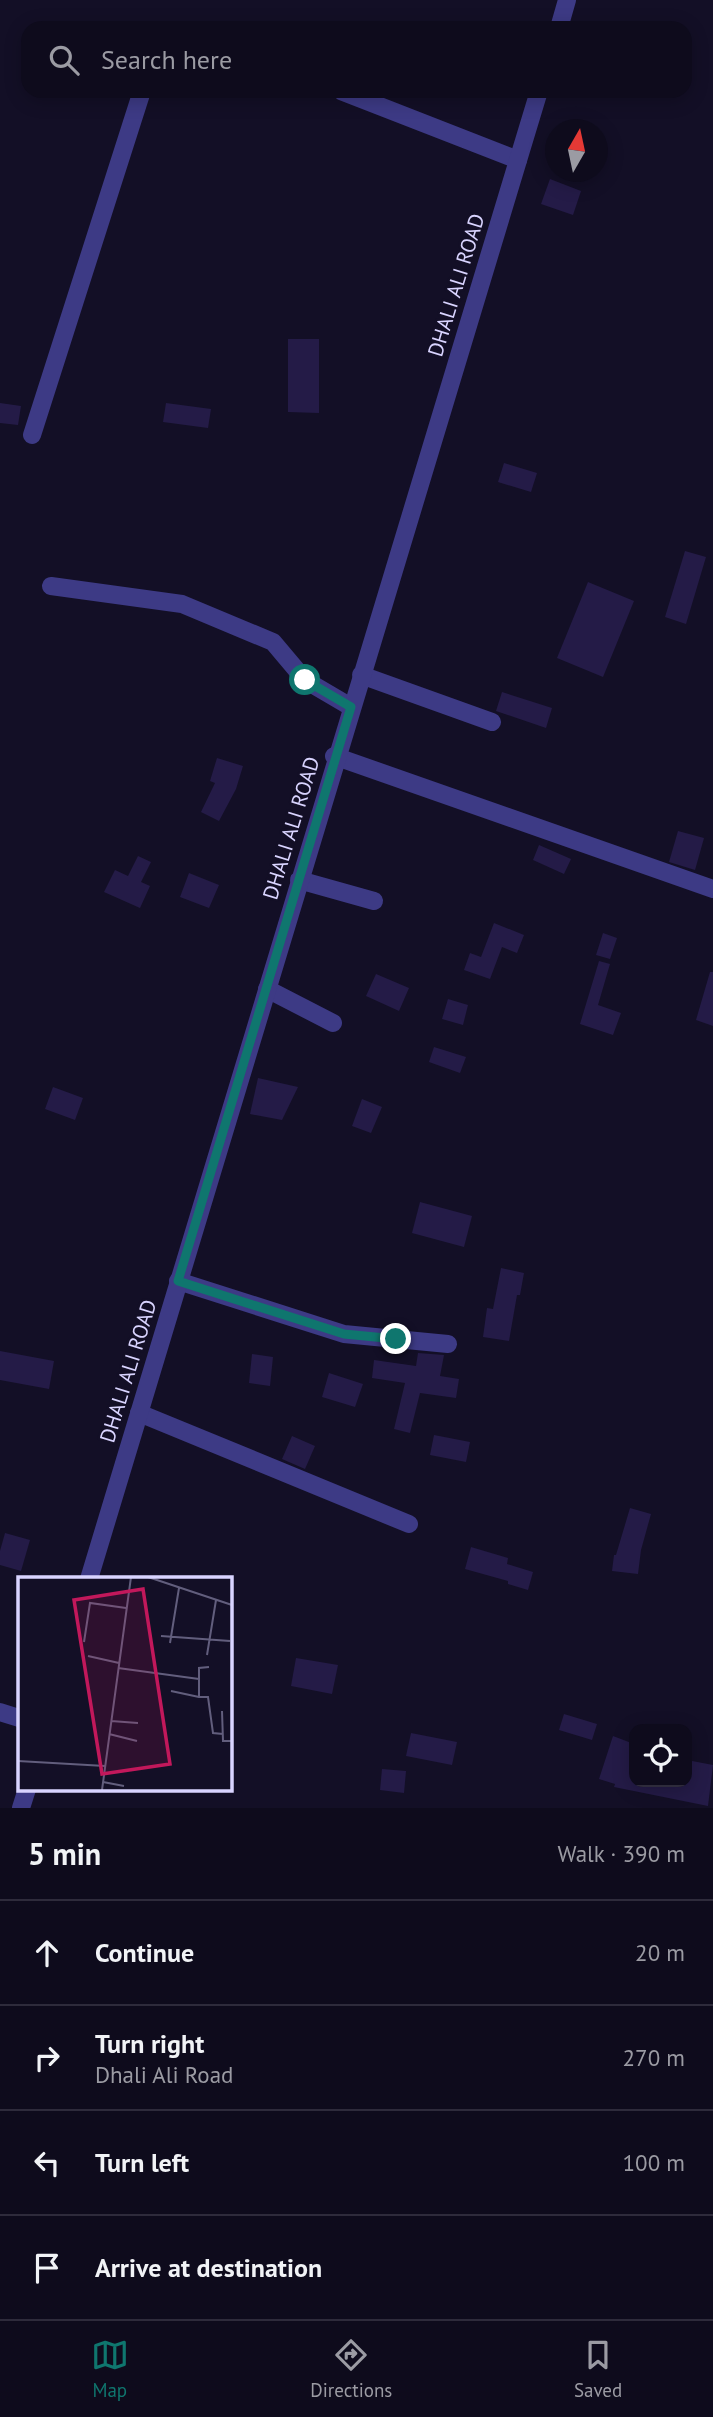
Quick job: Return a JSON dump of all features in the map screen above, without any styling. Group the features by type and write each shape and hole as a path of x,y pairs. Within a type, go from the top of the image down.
{"street":[{"path":"561,21 567,0"},
{"path":"32,435 140,98"},
{"path":"359,98 518,160"},
{"name":"DHALI ALI ROAD","path":"90,1577 335,757 537,98"},
{"path":"51,586 182,604 273,642 305,680 351,707"},
{"path":"361,675 492,722"},
{"path":"335,757 713,889"},
{"path":"299,880 374,901"},
{"path":"267,989 334,1023"},
{"path":"178,1281 344,1334 448,1344"},
{"path":"139,1413 409,1524"},
{"path":"0,1712 18,1718"},
{"path":"21,1808 27,1790"}],"building":[{"path":"549,182 558,182 581,191 573,215 541,204"},
{"path":"288,339 319,339 319,413 288,412"},
{"path":"0,403 21,406 18,425 0,423"},
{"path":"166,403 211,409 208,428 163,422"},
{"path":"504,463 537,473 531,492 498,482"},
{"path":"685,551 706,557 686,624 665,617"},
{"path":"588,582 634,601 603,677 557,658"},
{"path":"502,692 552,708 546,728 496,711"},
{"path":"217,758 243,766 236,789 219,821 201,812 215,783 210,781"},
{"path":"678,831 704,838 695,870 669,862"},
{"path":"539,845 571,859 564,874 533,860"},
{"path":"138,856 151,862 141,882 150,886 140,908 104,892 115,870 128,876"},
{"path":"189,873 219,885 209,908 180,897"},
{"path":"494,923 524,935 517,953 502,947 490,979 464,970 470,953 481,957"},
{"path":"603,933 617,938 610,959 596,955"},
{"path":"599,961 610,964 598,1005 621,1013 613,1035 580,1024"},
{"path":"710,972 713,972 713,1026 696,1020"},
{"path":"376,974 409,988 399,1011 366,996"},
{"path":"448,999 468,1005 463,1025 442,1019"},
{"path":"434,1047 466,1057 460,1073 429,1062"},
{"path":"258,1078 298,1087 282,1120 250,1114"},
{"path":"53,1087 83,1098 75,1120 45,1109"},
{"path":"362,1099 382,1107 371,1133 352,1126"},
{"path":"420,1202 472,1216 464,1247 412,1233"},
{"path":"501,1268 524,1273 509,1341 483,1337 487,1308 493,1309"},
{"path":"0,1351 54,1361 49,1389 0,1380"},
{"path":"418,1353 444,1355 440,1376 459,1379 456,1398 420,1393 410,1433 394,1429 405,1383 372,1378 374,1360 416,1366"},
{"path":"252,1354 273,1357 270,1386 249,1383"},
{"path":"329,1373 363,1384 355,1407 322,1397"},
{"path":"434,1435 470,1442 466,1462 430,1455"},
{"path":"292,1436 315,1446 305,1469 282,1459"},
{"path":"630,1508 651,1514 641,1550 638,1574 612,1571 614,1555"},
{"path":"5,1533 30,1540 21,1571 0,1565 0,1551"},
{"path":"471,1547 508,1558 507,1564 533,1572 528,1590 508,1584 508,1581 465,1569"},
{"path":"296,1658 338,1665 332,1694 291,1686"},
{"path":"564,1714 597,1724 592,1740 559,1730"},
{"path":"411,1733 457,1742 452,1765 406,1756"},
{"path":"613,1736 629,1742 629,1787 692,1787 692,1761 713,1765 708,1806 614,1787 615,1784 599,1779"},
{"path":"382,1769 406,1771 404,1793 380,1790"}],"route":[{"path":"305,680 351,707 178,1281 344,1334 396,1339"}]}
